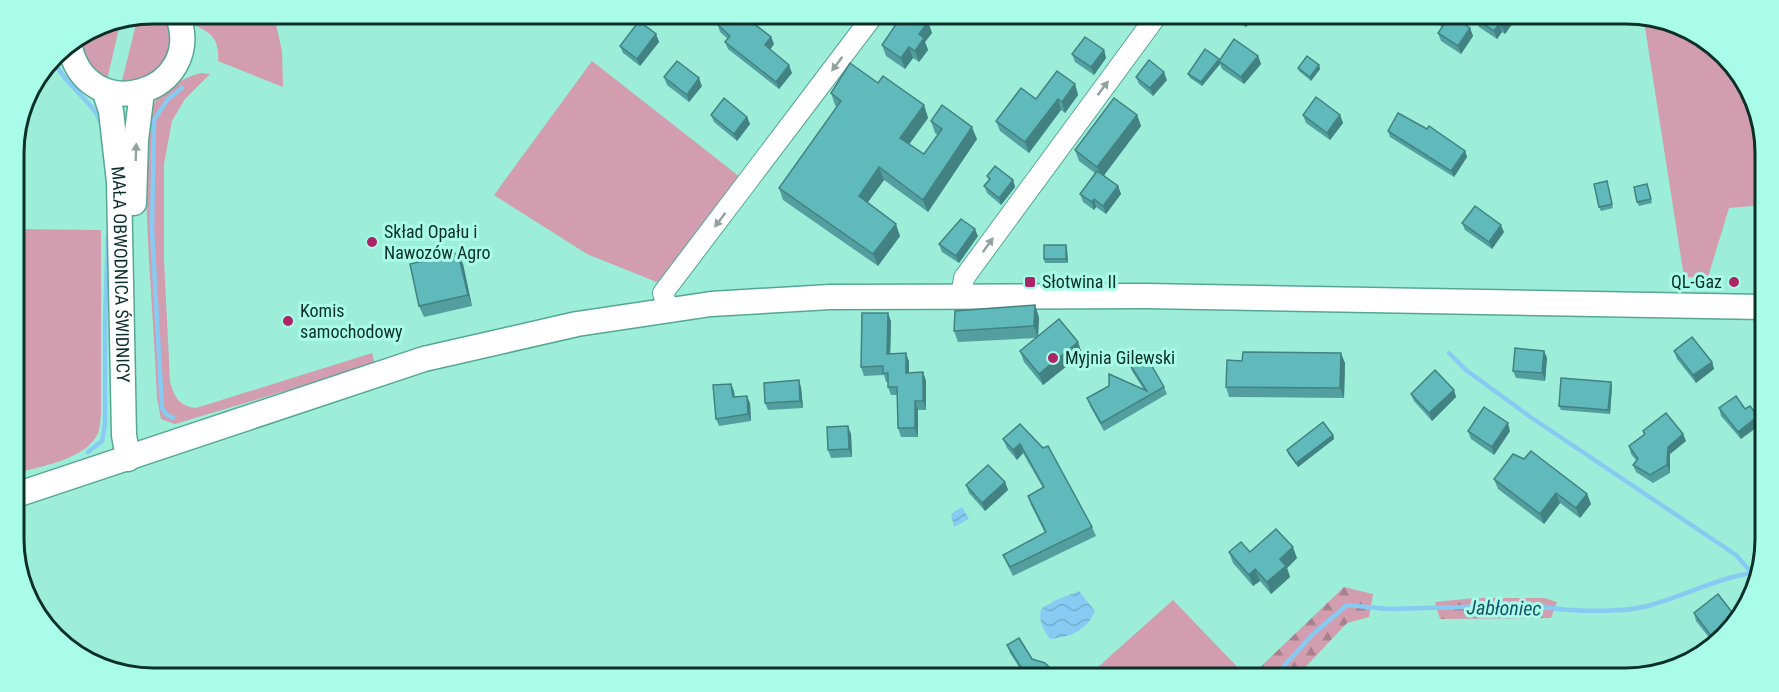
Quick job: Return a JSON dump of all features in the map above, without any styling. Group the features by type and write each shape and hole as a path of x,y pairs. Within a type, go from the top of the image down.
{"main road":[{"path":"72,53 76,66 83,76 104,90 119,94 142,92 156,86 176,63 182,34 180,24"},
{"name":"MAŁA OBWODNICA ŚWIDNICY","path":"104,90 111,111 119,182 124,435 135,456"},
{"name":"MAŁA OBWODNICA ŚWIDNICY","path":"135,456 139,433 134,210 136,140 142,92"},
{"path":"24,492 288,402 424,359 665,301 961,296 1410,299 1755,307"}],"street":[{"path":"665,301 867,24"},
{"path":"961,296 964,278 1151,24"}],"green space":[{"path":"168,24 170,46 160,69 151,77 121,85 136,25"},
{"path":"191,24 276,24 282,51 283,87 218,61 215,41 202,29"},
{"path":"1645,25 1660,28 1683,37 1711,56 1723,68 1742,96 1751,119 1754,136 1755,206 1729,208 1708,277 1684,277"},
{"path":"119,29 107,80 91,70 82,45 96,37"},
{"path":"592,61 740,177 659,283 587,254 494,195"},
{"path":"201,73 210,74 185,99 172,121 164,164 164,259 170,382 176,397 185,405 196,408 372,353 375,364 175,424 161,419 157,398 145,140 148,119 159,97 179,82"},
{"path":"24,229 101,230 101,414 98,432 89,445 80,452 48,465 24,471"},
{"path":"1344,587 1373,594 1369,617 1347,623 1304,668 1259,668"},
{"path":"1475,598 1544,598 1557,602 1551,618 1440,619 1435,602"},
{"path":"1173,600 1238,668 1097,668"}],"water":[{"path":"962,507 969,519 954,527 951,514"},
{"path":"1079,591 1095,611 1092,618 1077,632 1050,639 1042,625 1041,609"}],"building":[{"path":"637,24 643,24 656,34 637,59 620,46"},
{"path":"754,24 771,37 765,45 789,65 776,82 725,42 730,36 718,25"},
{"path":"896,24 926,24 919,34 924,38 915,51 909,47 901,58 882,45"},
{"path":"1444,24 1464,24 1470,28 1458,46 1438,33"},
{"path":"1483,24 1499,24 1494,31"},
{"path":"1085,37 1104,50 1091,67 1072,54"},
{"path":"1234,39 1258,56 1241,77 1219,61"},
{"path":"1205,49 1219,59 1201,82 1188,74"},
{"path":"1307,56 1319,65 1310,77 1298,68"},
{"path":"1149,60 1164,72 1150,88 1136,77"},
{"path":"677,61 699,78 687,95 664,77"},
{"path":"850,63 878,83 883,76 924,105 900,138 924,154 942,129 931,121 942,105 972,127 923,200 879,167 859,196 896,224 873,254 779,188 841,101 831,93"},
{"path":"1057,71 1075,84 1062,102 1058,99 1025,142 996,121 1021,88 1036,99"},
{"path":"1316,97 1340,115 1327,133 1303,115"},
{"path":"724,98 747,117 734,134 711,115"},
{"path":"1114,98 1137,115 1097,167 1075,150"},
{"path":"1398,113 1427,129 1429,126 1465,151 1451,171 1388,131"},
{"path":"995,166 1013,180 999,198 984,186 990,179 987,176"},
{"path":"1097,171 1118,186 1103,206 1094,199 1092,202 1080,194"},
{"path":"1607,181 1612,204 1599,207 1594,184"},
{"path":"1647,184 1651,199 1637,202 1634,187"},
{"path":"1475,206 1501,225 1489,242 1462,223"},
{"path":"961,219 975,229 956,256 939,244"},
{"path":"1044,245 1066,245 1066,259 1044,259"},
{"path":"458,253 468,295 419,306 410,264"},
{"path":"1035,305 1034,326 954,331 955,311"},
{"path":"862,313 888,313 887,354 906,353 906,373 923,372 923,401 915,401 915,428 898,428 897,387 888,387 888,373 883,373 883,366 861,367"},
{"path":"1059,319 1078,342 1039,374 1020,351"},
{"path":"1692,337 1712,362 1693,375 1674,351"},
{"path":"1515,348 1544,351 1542,373 1513,371"},
{"path":"1243,352 1341,353 1340,388 1226,387 1227,360 1242,361"},
{"path":"1145,354 1164,387 1101,423 1087,398 1109,386 1109,374 1147,391 1129,363"},
{"path":"1435,370 1454,390 1429,413 1411,394"},
{"path":"1561,378 1611,382 1608,410 1559,406"},
{"path":"799,380 800,401 765,403 764,383"},
{"path":"731,384 733,397 747,396 748,414 716,419 713,385"},
{"path":"1736,396 1745,409 1750,406 1755,412 1755,418 1738,432 1719,408"},
{"path":"1484,407 1508,423 1492,447 1468,431"},
{"path":"1666,413 1683,434 1668,447 1667,465 1650,475 1633,465 1638,459 1629,446 1645,434 1643,431"},
{"path":"1323,422 1333,435 1296,463 1287,450"},
{"path":"1020,424 1043,448 1048,446 1092,527 1010,567 1003,555 1046,532 1028,496 1044,487 1020,444 1013,450 1003,439"},
{"path":"848,426 849,449 828,450 827,427"},
{"path":"1531,451 1587,494 1576,508 1556,493 1540,514 1494,479 1513,454 1524,459"},
{"path":"988,465 1005,482 982,503 966,485"},
{"path":"1276,529 1293,547 1280,559 1286,566 1267,582 1255,569 1249,575 1229,552 1241,542 1250,552"},
{"path":"1718,594 1732,612 1711,636 1694,613"},
{"path":"1019,638 1032,659 1045,663 1050,668 1022,668 1007,645"}],"waterway":[{"path":"57,67 93,109 101,124"},
{"path":"173,418 162,408 152,231 154,120 168,99 182,88"},
{"path":"88,452 102,441 105,425 108,237"},
{"path":"1449,353 1466,370 1529,416 1736,555 1751,572"},
{"name":"Jabłoniec","path":"1282,668 1313,634 1347,605 1388,609 1536,605 1576,610 1622,610 1661,602 1715,582 1751,573"}],"place":[{"name":"Skład Opału i Nawozów Agro","path":"372,242"},
{"name":"Słotwina II","path":"1030,282"},
{"name":"QL-Gaz","path":"1734,282"},
{"name":"Komis samochodowy","path":"288,321"},
{"name":"Myjnia Gilewski","path":"1053,358"}]}
